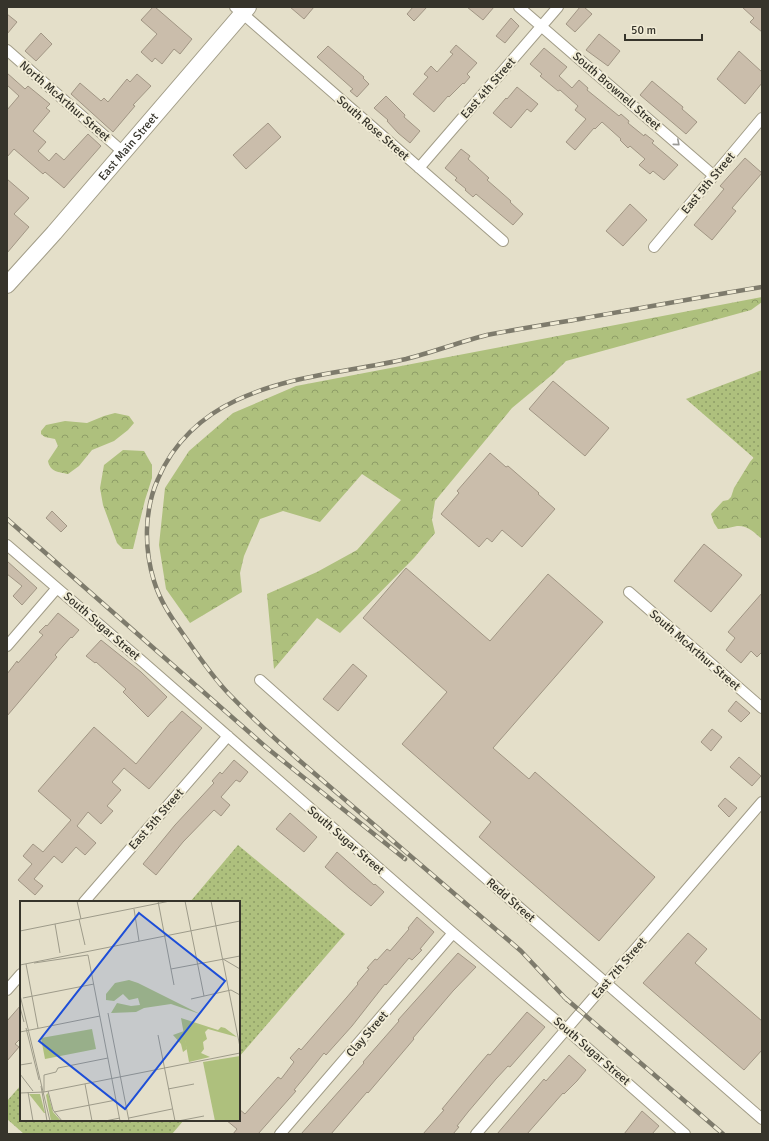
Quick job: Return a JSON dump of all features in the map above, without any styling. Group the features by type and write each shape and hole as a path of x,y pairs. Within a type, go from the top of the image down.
{"main road":[{"name":"East Main Street","path":"7,285 54,233 123,152 242,9"}],"street":[{"name":"South Brownell Street","path":"520,7 713,175"},
{"name":"East 4th Street","path":"419,168 558,7"},
{"name":"South Rose Street","path":"242,9 307,71 503,241"},
{"name":"North McArthur Street","path":"7,50 123,152"},
{"name":"East 5th Street","path":"654,247 762,118"},
{"name":"South Sugar Street","path":"7,545 228,736 336,832 566,1029 680,1132"},
{"path":"7,646 57,588"},
{"name":"South McArthur Street","path":"629,592 762,708"},
{"name":"Redd Street","path":"260,680 762,1119"},
{"name":"East 5th Street","path":"85,901 228,736"},
{"name":"East 7th Street","path":"476,1134 762,802"},
{"name":"Clay Street","path":"280,1134 453,933"},
{"path":"7,990 20,975"}],"green space":[{"path":"762,297 762,302 751,310 566,361 553,374 512,408 435,501 432,520 435,533 414,558 340,633 317,618 274,669 267,594 317,572 357,550 401,500 362,474 320,522 283,511 260,519 244,556 240,573 242,592 190,623 166,589 159,545 165,488 189,451 233,413 296,386"},
{"path":"762,370 762,465 686,399"},
{"path":"115,413 129,416 134,423 114,441 92,450 79,466 68,474 55,471 49,465 48,461 58,446 55,439 45,437 41,434 41,431 46,425 65,421 87,423"},
{"path":"123,450 144,451 152,465 152,478 133,549 123,549 117,543 103,505 100,488 104,465"},
{"path":"755,456 762,461 762,539 751,530 741,526 718,529 711,514 723,501 728,500 731,497 734,488"},
{"path":"238,845 345,934 240,1056 240,901 191,901"},
{"path":"20,1086 20,1121 183,1121 172,1134 24,1134 7,1119 7,1101"}],"building":[{"path":"153,7 155,7 192,39 180,54 174,49 162,64 155,58 152,62 141,52 157,34 141,20"},
{"path":"290,7 314,7 304,19"},
{"path":"413,7 427,7 414,21 407,14"},
{"path":"467,7 494,7 483,20"},
{"path":"580,7 584,7 592,14 575,32 566,24"},
{"path":"742,7 762,7 762,32 750,22 754,18"},
{"path":"7,14 17,22 7,34"},
{"path":"511,18 519,26 505,43 496,36"},
{"path":"41,33 52,44 36,61 25,51"},
{"path":"599,34 620,51 608,66 586,50"},
{"path":"456,45 477,63 467,74 470,77 464,84 463,83 449,97 448,96 434,112 413,94 428,77 424,74 431,66 437,72 453,54 450,52"},
{"path":"328,46 364,77 363,78 369,84 357,97 350,91 353,89 317,57"},
{"path":"544,48 567,67 559,76 572,88 579,80 588,88 587,90 619,116 621,114 629,121 628,123 644,136 645,134 654,141 652,143 678,165 664,180 653,171 650,174 639,165 645,159 630,146 628,148 620,140 621,139 602,122 595,129 594,128 575,150 566,142 586,119 575,110 578,106 560,90 558,91 540,76 542,74 530,64"},
{"path":"739,51 762,72 762,83 745,104 717,79"},
{"path":"7,73 25,89 28,86 50,104 46,108 50,111 33,131 46,142 38,151 49,161 56,153 64,160 88,134 101,146 64,188 45,172 43,174 14,149 7,157 7,110 19,96 7,85"},
{"path":"137,74 151,86 133,105 135,106 113,132 71,94 80,83 101,101 104,98 108,102 127,79 130,82"},
{"path":"652,81 683,107 682,109 697,122 686,134 640,95"},
{"path":"517,87 538,104 531,112 527,109 511,128 493,113"},
{"path":"386,96 405,115 404,117 420,131 410,143 374,108"},
{"path":"268,123 281,137 246,169 233,155"},
{"path":"461,149 470,156 468,159 489,178 487,180 511,201 510,202 523,214 513,225 476,194 473,197 455,180 457,178 445,168"},
{"path":"745,158 762,173 732,208 736,211 712,240 694,225 724,189 720,186"},
{"path":"7,179 29,198 14,214 29,227 7,253"},
{"path":"630,204 647,220 623,246 606,231"},
{"path":"553,381 609,428 585,456 529,409"},
{"path":"490,453 506,467 508,466 555,509 522,547 502,530 492,542 487,538 479,547 441,514 459,493 457,491"},
{"path":"52,511 67,526 61,532 46,518"},
{"path":"704,544 742,575 711,612 674,581"},
{"path":"7,561 37,588 22,605 13,596 22,586 7,574"},
{"path":"406,568 490,641 548,574 603,622 493,748 529,779 535,772 655,877 599,941 479,837 491,822 402,744 447,692 363,618"},
{"path":"762,593 762,652 757,657 751,651 741,663 726,650 735,638 728,632"},
{"path":"58,613 79,630 55,655 57,657 7,716 7,674 17,661 18,663 43,635 39,632 46,625 47,626"},
{"path":"101,640 141,672 167,697 148,717 123,692 126,689 96,662 95,663 86,656"},
{"path":"353,664 367,676 338,711 323,699"},
{"path":"736,701 750,713 741,722 728,711"},
{"path":"182,711 202,728 149,789 124,768 112,782 121,790 107,806 113,811 101,824 88,812 77,826 96,843 85,855 76,847 62,863 54,856 34,879 43,886 35,895 18,880 32,864 23,856 33,844 43,852 71,820 38,791 94,727 136,764"},
{"path":"712,729 722,737 711,751 701,742"},
{"path":"739,757 761,776 752,786 730,767"},
{"path":"234,760 248,772 240,782 236,780 221,797 230,805 221,816 214,810 183,842 156,875 143,864 175,825 214,783 212,781 220,772 222,774"},
{"path":"725,798 737,808 729,817 718,806"},
{"path":"290,813 317,837 304,852 276,829"},
{"path":"337,852 384,892 371,906 325,867"},
{"path":"417,917 434,932 420,949 422,950 412,960 409,958 386,985 385,984 352,1026 326,1055 324,1053 294,1090 296,1091 258,1134 233,1134 237,1129 227,1121 240,1121 240,1110 245,1114 278,1077 281,1079 294,1062 290,1058 299,1048 301,1050 347,997 375,959 377,960 387,949 390,951 409,929 408,928"},
{"path":"688,933 707,949 695,963 762,1021 762,1050 744,1070 643,983"},
{"path":"458,953 476,967 453,991 368,1093 367,1092 331,1134 301,1134 364,1063 363,1062 399,1021 398,1020"},
{"path":"20,1006 20,1039 15,1044 19,1047 7,1061 7,1021"},
{"path":"527,1012 545,1027 510,1067 508,1066 496,1079 457,1126 459,1127 453,1134 423,1134 444,1110 442,1109 476,1068 488,1054 490,1055"},
{"path":"569,1055 586,1070 577,1081 564,1094 563,1093 527,1134 497,1134 544,1079 546,1081"},
{"path":"642,1111 659,1126 652,1134 624,1134"}],"railway":[{"path":"567,1000 521,951 291,753 245,711 216,679 170,615 159,595 154,581 148,556 147,543 148,516 153,491 164,466 180,442 190,432 212,414 237,400 257,392 299,379 406,359 487,335 762,287"},
{"path":"7,519 267,748 405,859"},
{"path":"564,997 723,1134"}]}
